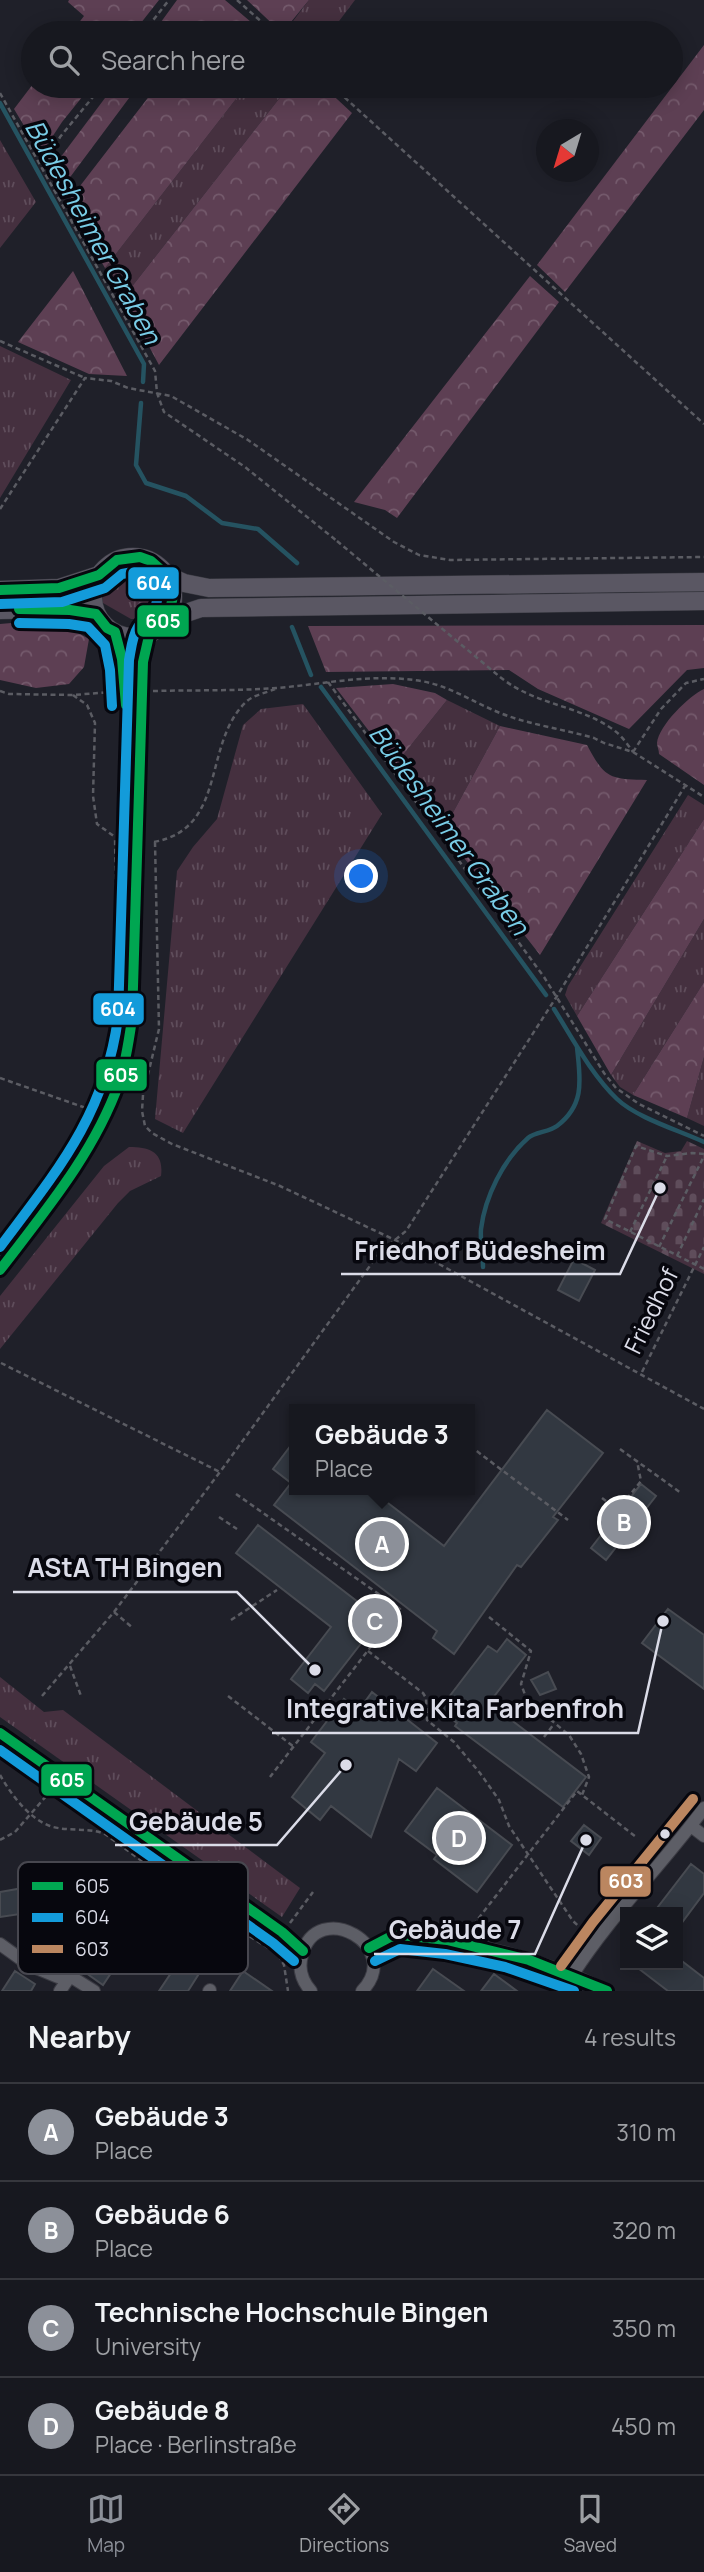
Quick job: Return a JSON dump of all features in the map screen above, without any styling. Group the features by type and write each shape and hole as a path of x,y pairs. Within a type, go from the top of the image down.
{"main road":[{"path":"704,582 209,588 184,583 168,576 151,561 128,557 107,566 99,575 93,590 96,614 107,628 136,637 183,614 213,608 704,601"},
{"path":"0,590 59,588 99,575"},
{"path":"158,628 172,606 173,596 168,576"},
{"path":"0,610 54,609 96,614"}],"street":[{"path":"0,1270 81,1161 101,1125 119,1083 132,1019 144,654 158,628"},
{"path":"115,632 123,655 136,839"},
{"path":"0,1733 183,1862"},
{"path":"573,1974 596,1939 704,1808"},
{"path":"691,1826 704,1836"},
{"path":"248,1908 303,1951"},
{"path":"311,1991 301,1974 303,1951 317,1934 338,1929 351,1931 369,1948 373,1968 371,1978 362,1991"},
{"path":"369,1948 392,1936 421,1936 460,1942 518,1954 573,1974 607,1991"},
{"path":"0,1944 18,1957"},
{"path":"58,1974 94,1991"},
{"path":"60,1991 64,1976"}],"path":[{"path":"152,21 169,0"},
{"path":"237,0 261,21"},
{"path":"0,93 155,371 157,393 164,412 246,467 513,688 533,698 584,715 616,731 633,752"},
{"path":"44,170 60,136 92,98"},
{"path":"345,98 704,424"},
{"path":"0,341 85,378 171,396 248,440 394,542 419,555 450,560 704,557"},
{"path":"0,509 85,378"},
{"path":"143,691 278,688 328,681 389,678 423,681 463,694 518,719 557,727 633,752 704,797"},
{"path":"633,752 661,709 686,682 704,679"},
{"path":"328,681 557,996 616,1088 649,1110 704,1136"},
{"path":"74,695 87,705 95,723 93,796 97,824 115,837 155,842 169,838 189,826 202,810 230,721 248,700 278,688"},
{"path":"0,691 9,694 74,695 125,692"},
{"path":"42,1696 114,1612 380,1252 406,1231 557,996 685,786"},
{"path":"0,1239 73,1138 107,1060 117,960 115,837"},
{"path":"155,842 159,1029 143,1096 142,1117 145,1126 172,1144 280,1186 395,1240 704,1409"},
{"path":"0,1078 87,1108"},
{"path":"659,1247 704,1155 692,1153 667,1156 636,1146 605,1219 659,1247 704,1269"},
{"path":"630,1232 667,1156"},
{"path":"677,1255 704,1199"},
{"name":"Friedhof","path":"641,1373 704,1247"},
{"path":"1,1363 220,1472"},
{"path":"620,1449 681,1493"},
{"path":"475,1450 568,1520"},
{"path":"602,1498 618,1510 641,1481 637,1461"},
{"path":"236,1494 400,1609 270,1777"},
{"path":"219,1517 237,1529"},
{"path":"231,1620 277,1590"},
{"path":"114,1612 133,1628"},
{"path":"489,1617 531,1651 521,1684 527,1700 569,1735 581,1754 589,1777 582,1795"},
{"path":"368,1651 424,1693 428,1720 454,1742 480,1773 499,1800 509,1826 573,1921 596,1939"},
{"path":"70,1666 81,1696"},
{"path":"228,1696 294,1747"},
{"path":"544,1737 554,1724"},
{"path":"0,1775 12,1796 51,1826 97,1830 143,1862"},
{"path":"0,1840 15,1832 62,1777"},
{"path":"460,1942 577,1791 636,1837"},
{"path":"282,1932 313,1892"},
{"path":"248,1935 282,1958 288,1991"}],"green space":[{"path":"159,0 142,21 80,21 84,16 68,2"},
{"path":"177,0 225,0 250,21 162,21"},
{"path":"247,0 309,0 292,21 269,21"},
{"path":"309,0 355,0 339,21 293,21"},
{"path":"704,45 704,110 565,292 537,265 664,98 683,98 683,73"},
{"path":"22,98 81,98 41,154 14,109"},
{"path":"105,98 129,98 65,184 57,162"},
{"path":"148,98 237,98 105,268 83,231 70,199"},
{"path":"237,98 280,98 123,298 105,268"},
{"path":"280,98 336,98 352,113 159,365 123,298"},
{"path":"0,140 36,202 0,248"},
{"path":"73,271 127,376 89,374 18,342"},
{"path":"530,276 559,302 397,518 385,510 354,502"},
{"path":"0,346 71,380 0,498"},
{"path":"130,574 161,591 159,607 146,619 131,619 103,603 104,591 109,582"},
{"path":"23,622 64,625 89,639 84,667 69,684 36,688 0,680 0,624"},
{"path":"704,625 704,668 687,670 629,729 538,689 509,670 326,672 308,626"},
{"path":"393,684 435,693 447,700 395,765 336,688"},
{"path":"704,689 704,785 659,754 657,743 663,728 676,712"},
{"path":"447,700 500,726 443,831 395,765"},
{"path":"303,704 382,814 183,1133 155,1119 177,871 217,819 243,725 261,709"},
{"path":"500,726 587,745 599,765 610,775 647,780 540,955 443,831"},
{"path":"688,795 704,805 704,819 577,1016 565,995 568,986"},
{"path":"704,819 704,919 611,1075 577,1016"},
{"path":"704,919 704,982 633,1095 620,1087 611,1075"},
{"path":"704,982 704,1057 687,1118 633,1095"},
{"path":"704,1057 704,1126 687,1118"},
{"path":"637,1141 665,1153 681,1151 687,1141 704,1149 704,1274 601,1223"},
{"path":"129,1147 143,1148 158,1156 161,1176 130,1191 118,1203 0,1349 0,1296 104,1166"},
{"path":"0,1677 44,1712 63,1710 300,1888 282,1917 248,1893 248,1862 204,1862 0,1717"}],"building":[{"path":"574,1259 595,1270 579,1301 558,1290"},
{"path":"547,1410 603,1453 553,1517 558,1520 521,1567 517,1565 454,1654 433,1638 437,1631 274,1505 289,1486 289,1495 378,1495 444,1546"},
{"path":"289,1448 289,1481 273,1469"},
{"path":"641,1484 656,1496 606,1560 591,1548"},
{"path":"258,1525 380,1619 324,1691 315,1684 308,1693 291,1679 331,1627 236,1553"},
{"path":"668,1609 704,1635 704,1689 642,1643"},
{"path":"507,1639 526,1655 489,1703 586,1777 563,1807 455,1726 457,1723 439,1710 488,1646 497,1652"},
{"path":"548,1672 556,1689 540,1695 531,1680"},
{"path":"372,1692 437,1743 416,1771 399,1759 371,1837 331,1806 320,1820 292,1797 325,1753 311,1742 344,1699 359,1710"},
{"path":"437,1788 512,1845 477,1892 434,1859 437,1855 405,1831"},
{"path":"584,1825 601,1838 589,1855 571,1841"},
{"path":"691,1864 704,1874 704,1893 683,1921 683,1907 658,1907"},
{"path":"18,1889 18,1914 0,1917 0,1892"},
{"path":"683,1962 704,1978 704,1991 668,1991 641,1970 683,1970"},
{"path":"433,1969 464,1991 417,1991"},
{"path":"15,1971 35,1984 31,1991 2,1991"},
{"path":"87,1974 110,1974 103,1985"},
{"path":"170,1974 199,1974 188,1991 159,1991"},
{"path":"241,1974 247,1974 272,1991 230,1991"},
{"path":"494,1974 517,1991 481,1991"}],"waterway":[{"name":"Büdesheimer Graben","path":"0,103 144,364 143,382"},
{"name":"Büdesheimer Graben","path":"141,403 136,465 146,483 186,496 222,523 258,529 297,563"},
{"name":"Büdesheimer Graben","path":"292,627 311,675"},
{"name":"Büdesheimer Graben","path":"321,687 546,995"},
{"name":"Büdesheimer Graben","path":"554,1009 591,1067 617,1099 646,1118 704,1142"},
{"path":"483,1267 481,1229 491,1192 503,1168 519,1147 531,1136 557,1126 573,1109 580,1080 577,1047"}],"transit line":[{"name":"605","path":"0,590 59,588 99,575 117,560 140,557 151,561 168,576 173,596 169,615 149,636 143,662 132,1019 124,1067 109,1109 82,1157 0,1270"},
{"name":"604","path":"0,604 62,602 105,588 122,574 138,571 155,584 157,593 154,608 136,631 129,660 118,1018 112,1053 90,1113 76,1140 41,1193 0,1247"},
{"name":"605","path":"19,609 70,610 96,614 107,628 115,632 122,659 126,705"},
{"name":"604","path":"19,623 88,627 105,645 110,670 112,706"},
{"name":"605","path":"0,1733 183,1862"},
{"name":"604","path":"0,1750 158,1862"},
{"name":"603","path":"561,1966 593,1922 693,1799"},
{"name":"605","path":"248,1908 303,1951"},
{"name":"604","path":"248,1925 294,1961"},
{"name":"605","path":"369,1948 400,1935 447,1940 529,1960 607,1991"},
{"name":"604","path":"375,1961 400,1949 445,1954 505,1967 574,1991"}],"place":[{"name":"Friedhof Büdesheim","path":"660,1188"},
{"name":"Gebäude 6","path":"624,1522"},
{"name":"Gebäude 3","path":"382,1544"},
{"name":"Technische Hochschule Bingen","path":"375,1621"},
{"name":"Integrative Kita Farbenfroh","path":"663,1621"},
{"name":"AStA TH Bingen","path":"315,1670"},
{"name":"Gebäude 5","path":"346,1765"},
{"name":"Gebäude 8","path":"459,1838"},
{"name":"Gebäude 7","path":"586,1840"}]}
